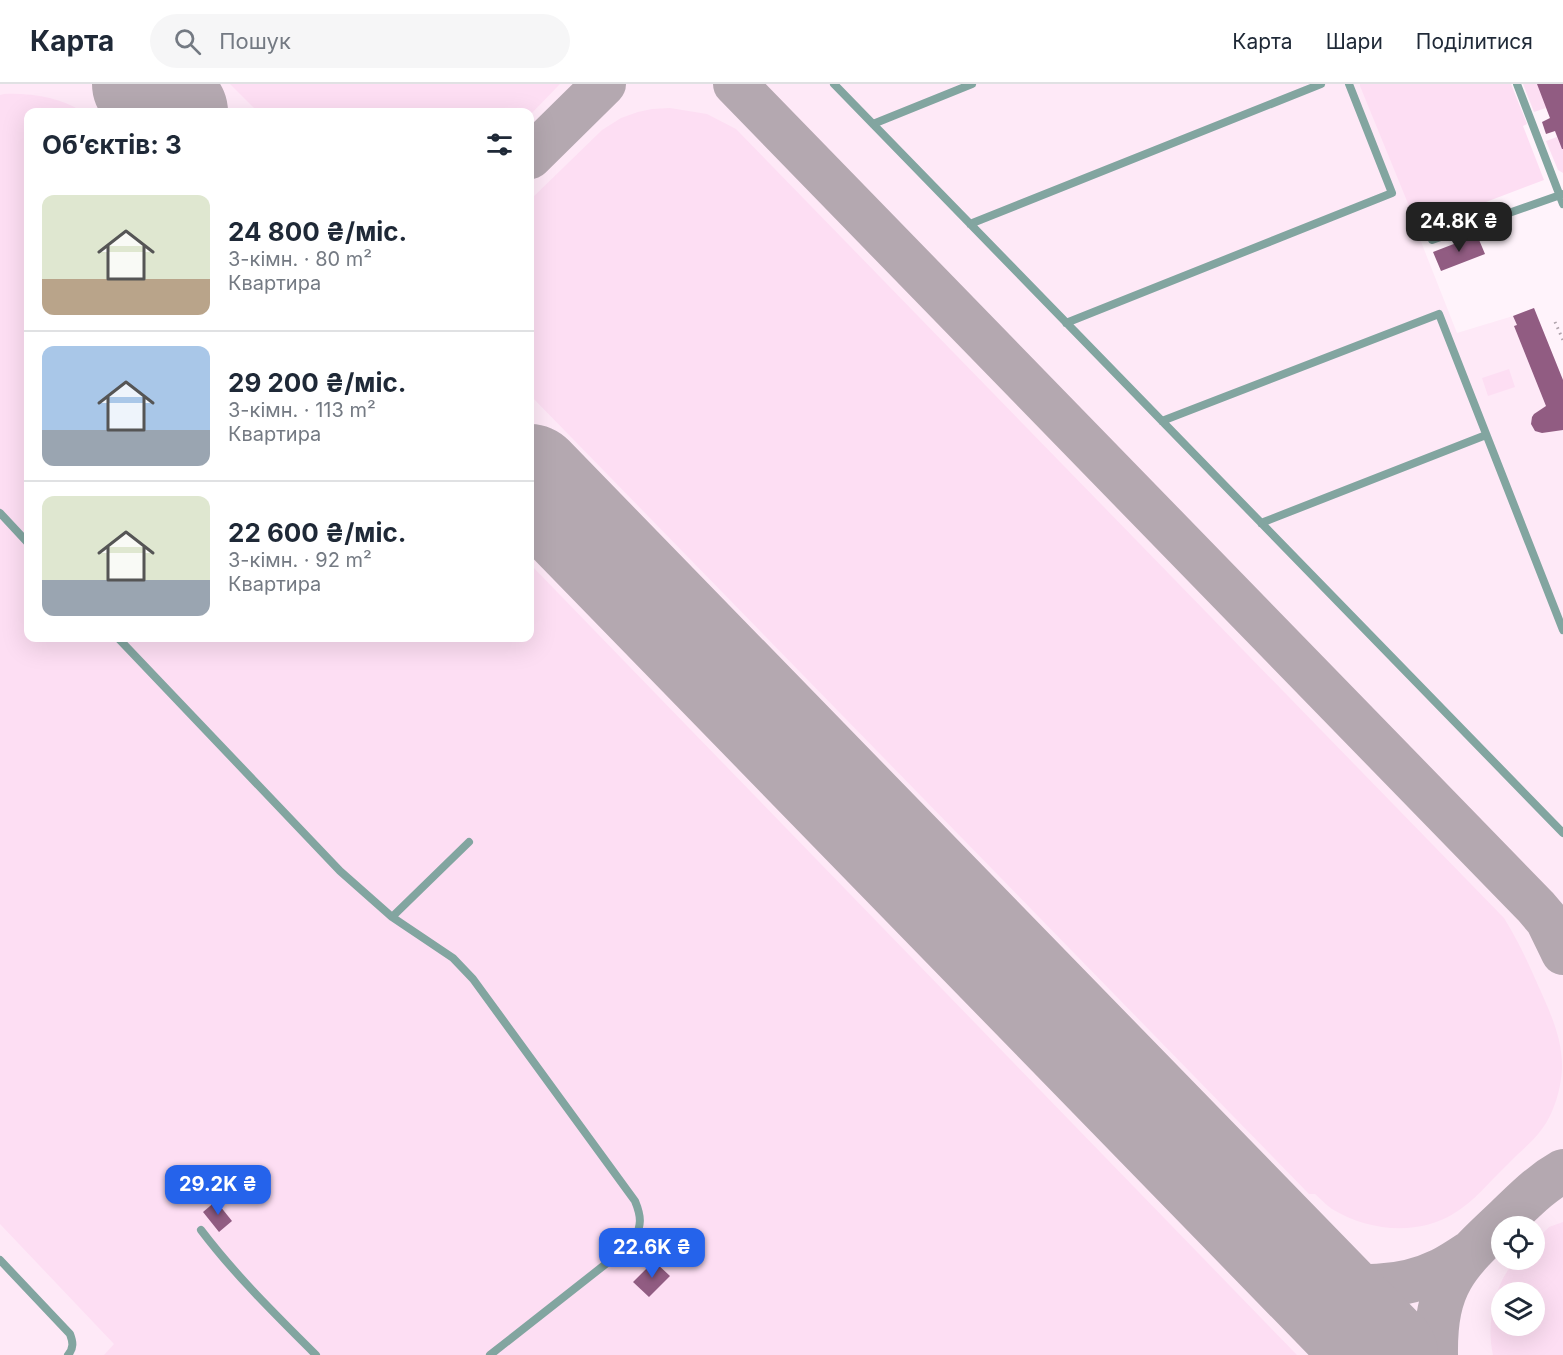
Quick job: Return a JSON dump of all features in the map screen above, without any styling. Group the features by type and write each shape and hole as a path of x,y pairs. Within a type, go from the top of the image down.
{"lane":[{"path":"834,84 1563,833"},
{"path":"873,124 972,84"},
{"path":"970,224 1321,84"},
{"path":"1066,323 1392,193 1349,84"},
{"path":"1432,240 1562,198 1517,84"},
{"path":"1162,421 1439,314 1563,630"},
{"path":"1261,523 1486,435"},
{"path":"0,513 24,539"},
{"path":"122,642 340,871 392,917 453,958 473,979 635,1201 640,1214 640,1227 635,1241 493,1354"},
{"path":"392,917 469,842"},
{"path":"201,1230 257,1296 316,1355"},
{"path":"0,1260 70,1334 73,1344 68,1355"}],"path":[{"path":"1555,322 1563,340"}],"shaded area":[{"path":"0,84 1392,84 1446,221 1418,234 1457,333 1534,308 1563,380 1563,1355 0,1355"},
{"path":"230,84 560,84 534,111 534,108 254,108"},
{"path":"1360,84 1511,84 1527,124 1523,126 1544,180 1418,228"},
{"path":"1523,84 1563,84 1563,173 1558,170 1546,141 1557,137 1546,108 1534,112"},
{"path":"25,94 45,97 76,108 24,108 24,642 534,642 534,568 1297,1355 104,1355 114,1344 0,1224 0,95"},
{"path":"670,108 707,114 736,129 1504,918 1526,958 1554,1025 1562,1058 1561,1077 1553,1108 1538,1134 1468,1204 1439,1221 1424,1226 1392,1228 1361,1222 1346,1216 1330,1207 1315,1194 1309,1194 534,399 534,196 602,130 621,118 652,109"},
{"path":"1509,369 1515,387 1488,396 1482,378"},
{"path":"1563,1222 1563,1355 1493,1355 1491,1336 1545,1336 1545,1282 1501,1282 1507,1270 1545,1270 1545,1231"}],"building":[{"path":"1537,84 1563,84 1563,149 1555,131 1546,134 1542,122 1550,118"},
{"path":"1477,235 1485,254 1441,271 1433,252"},
{"path":"1534,308 1563,380 1563,430 1542,433 1535,431 1531,424 1534,414 1546,406 1514,326 1517,325 1513,316"},
{"path":"216,1201 232,1221 219,1232 203,1212"},
{"path":"654,1261 670,1276 649,1297 633,1282"}],"taxiway":[{"path":"534,153 604,84"},
{"path":"735,84 1536,907 1547,920 1563,953"},
{"path":"1436,1355 1440,1310 1452,1277 1489,1234 1547,1181 1563,1171"},
{"path":"1283,1252 1306,1269 1344,1284 1361,1286 1411,1281 1445,1268 1469,1253"}],"runway":[{"path":"146,84 170,108"},
{"path":"534,482 1384,1355"}]}
